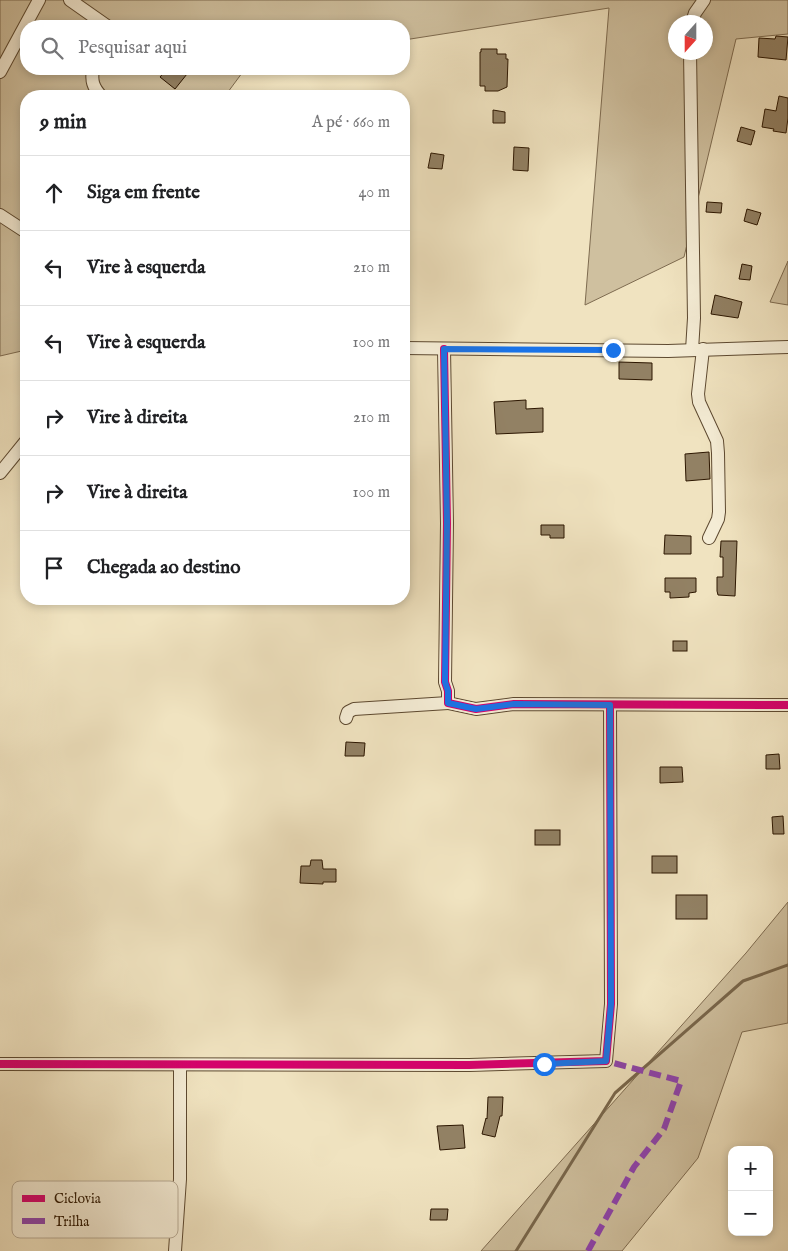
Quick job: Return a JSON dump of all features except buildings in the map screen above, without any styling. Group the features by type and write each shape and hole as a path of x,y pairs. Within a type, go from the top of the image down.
{"street":[{"path":"27,20 38,0"},
{"path":"70,0 98,20"},
{"path":"694,15 704,0"},
{"path":"0,72 20,34"},
{"path":"690,60 694,318 698,394 699,402 716,441 718,453 719,512 718,519 708,538"},
{"path":"92,75 91,79 95,90"},
{"path":"0,215 20,228"},
{"path":"410,348 697,349 788,347"},
{"path":"444,349 447,522 445,682 448,691 448,703"},
{"path":"0,472 20,448"},
{"path":"346,718 348,712 354,709 448,703 476,709 514,704 788,705"},
{"path":"0,1064 469,1065 606,1061 611,1004 610,705"},
{"path":"178,1208 180,1180 180,1065"},
{"path":"175,1251 176,1238"}],"shaded area":[{"path":"0,0 788,0 788,34 736,39 684,257 585,305 609,8 410,39 410,20 20,20 20,75 241,75 229,90 20,90 20,351 0,356"},
{"path":"788,261 788,305 770,302"},
{"path":"788,902 788,1023 742,1032 698,1158 622,1251 481,1251 746,953"}],"waterway":[{"path":"516,1251 615,1093 743,981 788,965"}],"marked path":[{"path":"588,1251 634,1167 664,1129 681,1081 606,1061"}],"cycle path":[{"path":"444,349 447,523 445,682 448,691 448,703 476,709 514,704 788,705"},
{"path":"0,1064 469,1065 606,1061 611,1004 610,705"}],"route":[{"path":"544,1064 606,1061 611,1004 610,705 514,704 476,709 448,703 448,691 445,682 447,522 444,349 613,350"}]}
